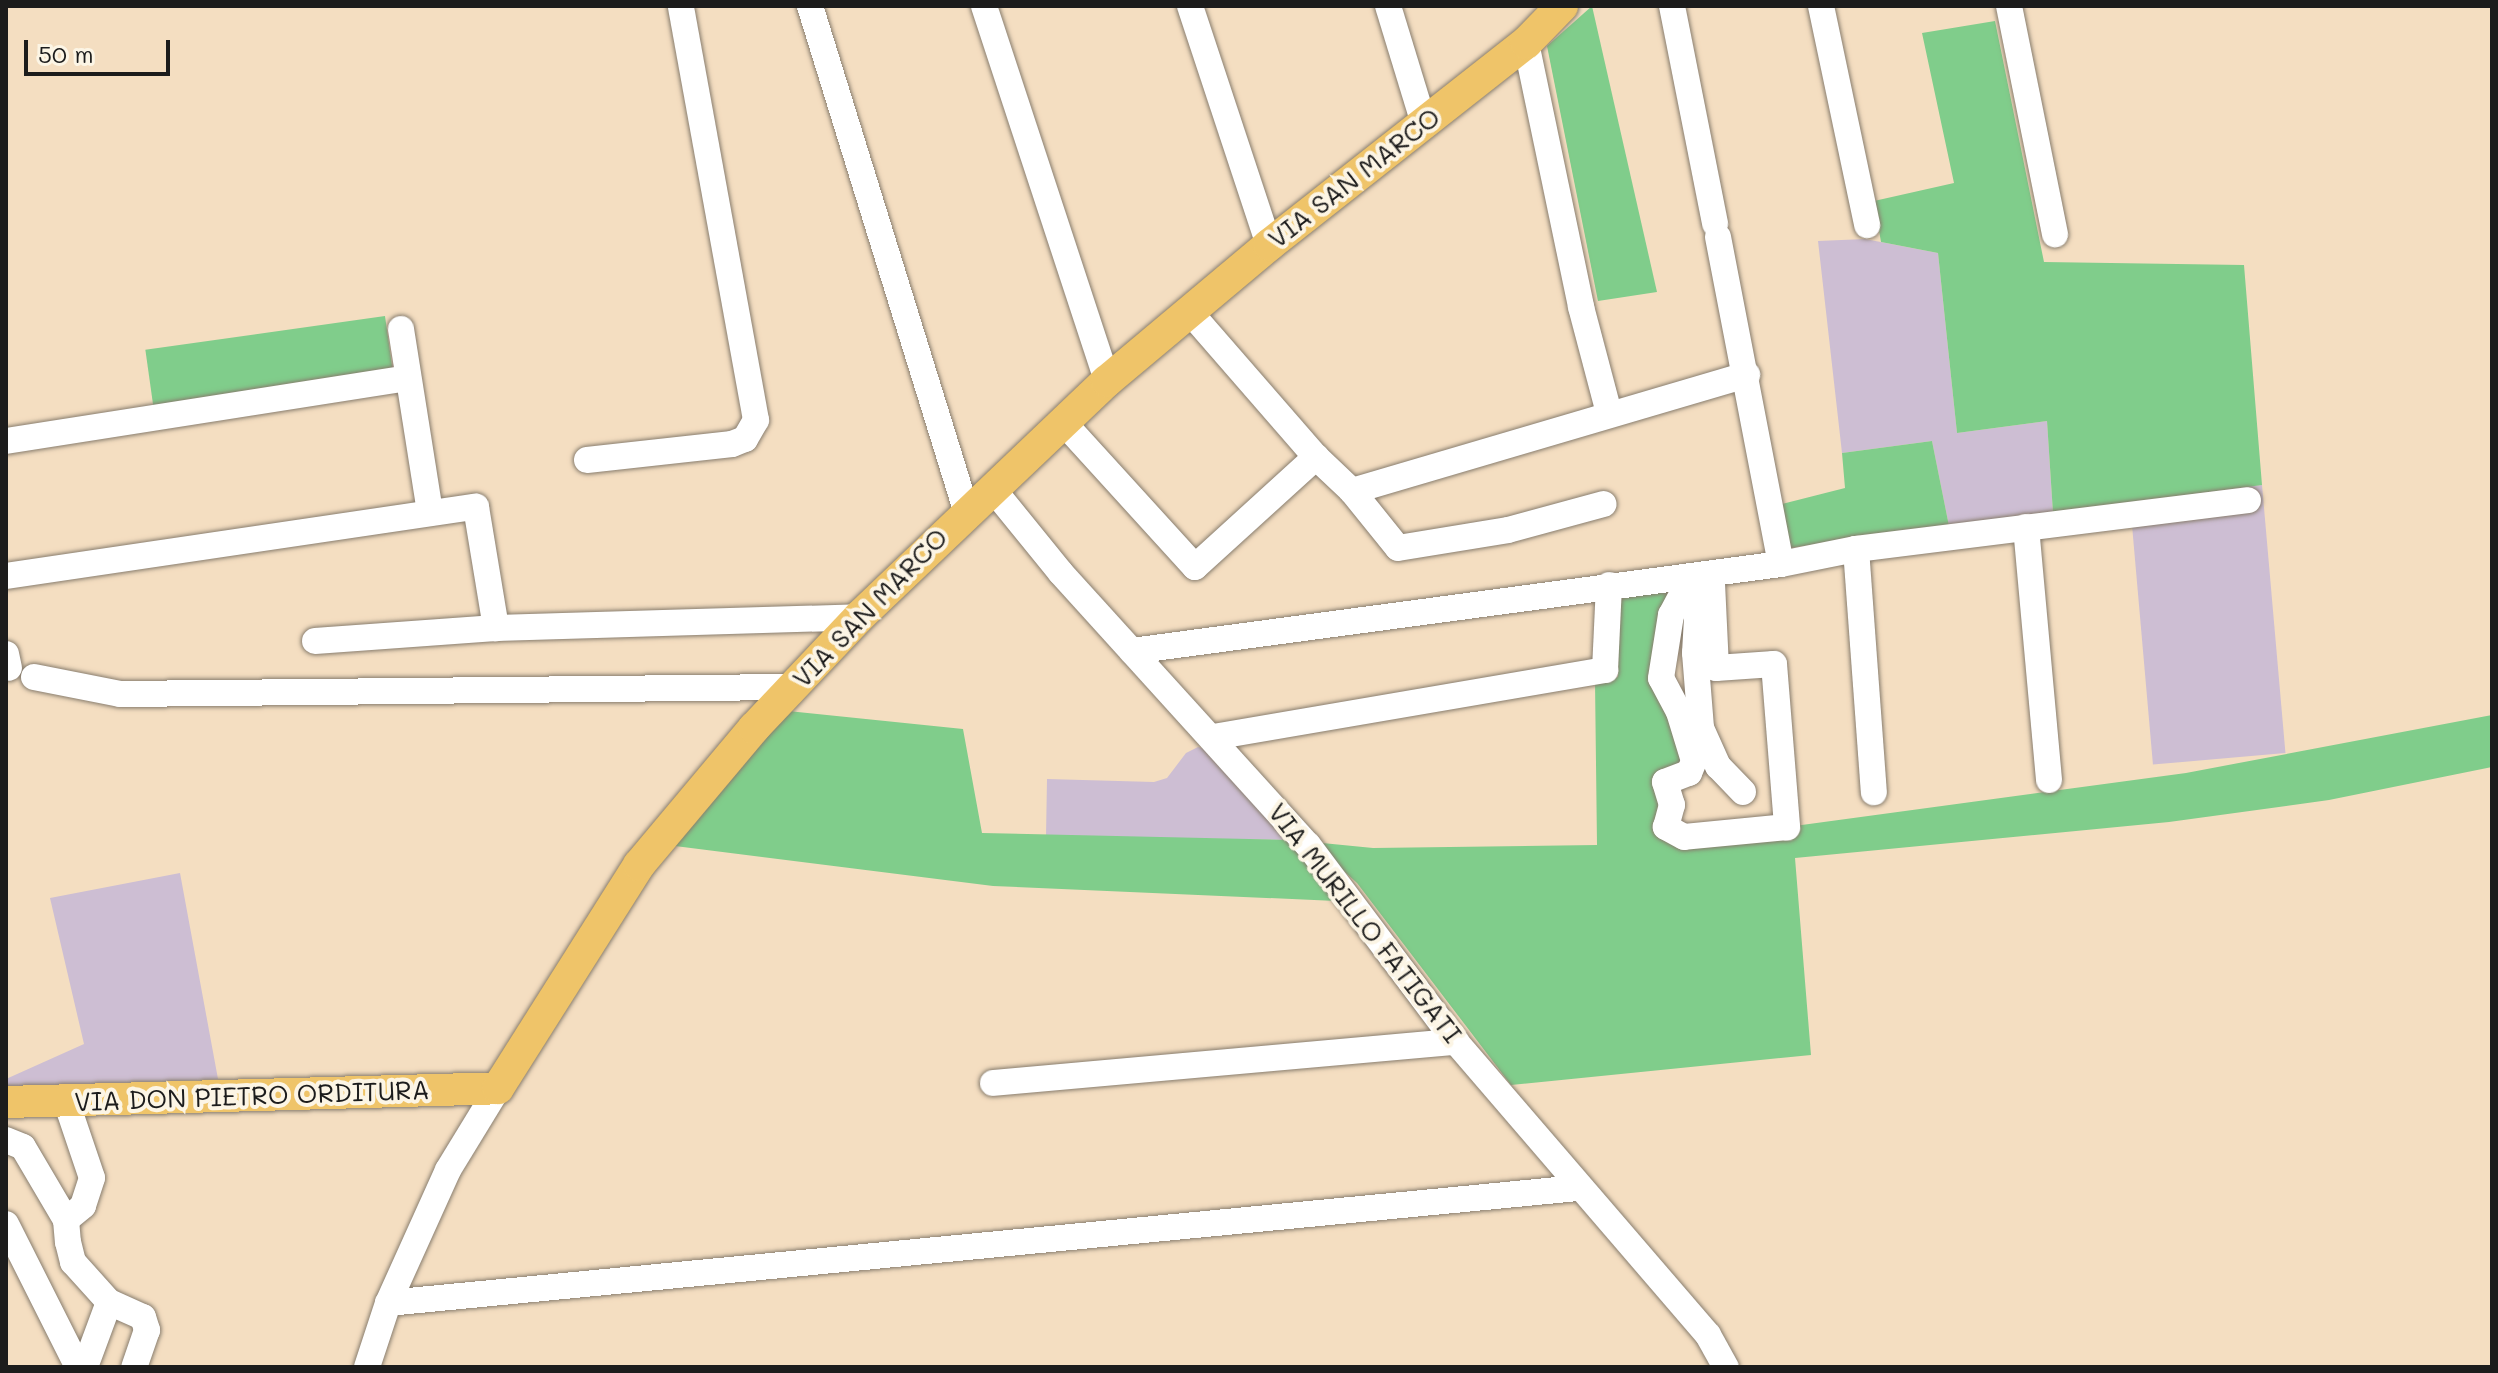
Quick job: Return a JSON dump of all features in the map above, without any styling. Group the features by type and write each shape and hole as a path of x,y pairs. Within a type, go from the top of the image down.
{"main road":[{"name":"VIA SAN MARCO","path":"498,1088 639,865 793,687 859,617 966,510 1107,381 1269,245 1526,43 1562,6"},
{"name":"VIA DON PIETRO ORDITURA","path":"6,1102 498,1088"}],"street":[{"path":"587,460 732,444 745,439 756,420 681,6"},
{"path":"810,6 966,510"},
{"path":"984,6 1107,381"},
{"path":"1190,6 1269,245"},
{"path":"1388,6 1424,124"},
{"path":"1672,6 1747,375 1781,564"},
{"path":"1821,6 1867,225"},
{"path":"2009,6 2055,234"},
{"path":"1526,43 1581,307 1609,413"},
{"path":"1189,311 1316,457 1352,491 1398,548 1508,530 1604,504"},
{"path":"401,329 430,513"},
{"path":"1352,491 1609,413 1747,375"},
{"path":"6,441 408,378"},
{"path":"1063,422 1195,567 1316,457"},
{"name":"VIA MURILLO FATIGATI","path":"992,488 1132,651 1308,845 1456,1042 1577,1188 1708,1335 1726,1367"},
{"path":"1132,651 1609,585 1699,576 1856,549 2248,500"},
{"path":"6,576 476,507 496,628"},
{"path":"2026,527 2049,780"},
{"path":"1856,549 1874,792"},
{"path":"1699,576 1695,653 1701,728 1718,766 1743,792"},
{"path":"1712,583 1716,668 1774,664 1787,827 1684,837 1669,833 1672,805 1665,782 1689,773 1694,761 1679,712 1661,678 1673,603 1685,596 1687,585 1712,583"},
{"path":"1213,737 1605,670 1609,585"},
{"path":"315,641 496,628 859,617"},
{"path":"16,666 120,694 793,687"},
{"path":"993,1083 1456,1042"},
{"name":"VIA SAN MARCO","path":"367,1367 388,1303 448,1170 498,1088"},
{"path":"66,1101 92,1178 83,1206 66,1220"},
{"path":"6,1140 23,1147 66,1220 73,1262 109,1302 143,1317 147,1330 134,1367"},
{"path":"388,1303 1577,1188"},
{"path":"6,1224 78,1367"},
{"path":"85,1367 109,1302"}],"shaded area":[{"path":"1865,239 1938,253 1957,433 2047,421 2053,513 1949,526 1932,441 1842,453 1818,241"},
{"path":"2262,485 2285,753 2153,765 2130,497"},
{"path":"1198,747 1216,752 1292,840 1046,836 1047,779 1154,782 1167,778 1186,753"},
{"path":"180,873 218,1079 6,1088 6,1079 84,1044 50,898"}],"green space":[{"path":"1592,6 1657,292 1598,301 1547,46"},
{"path":"1995,21 2044,262 2244,265 2262,485 2053,513 2047,421 1957,433 1938,253 1881,242 1874,201 1954,183 1922,33"},
{"path":"385,316 393,371 153,405 145,350"},
{"path":"1932,441 1949,526 1789,548 1782,504 1845,488 1842,453"},
{"path":"1687,585 1662,665 1694,761 1676,775 1666,827 1787,827 2186,773 2492,715 2492,767 2329,800 2169,822 1795,858 1811,1055 1511,1085 1357,883 1312,842 1373,848 1597,845 1595,682 1618,677 1619,595"},
{"path":"788,711 963,729 982,833 1290,840 1336,901 993,886 675,846"}]}
